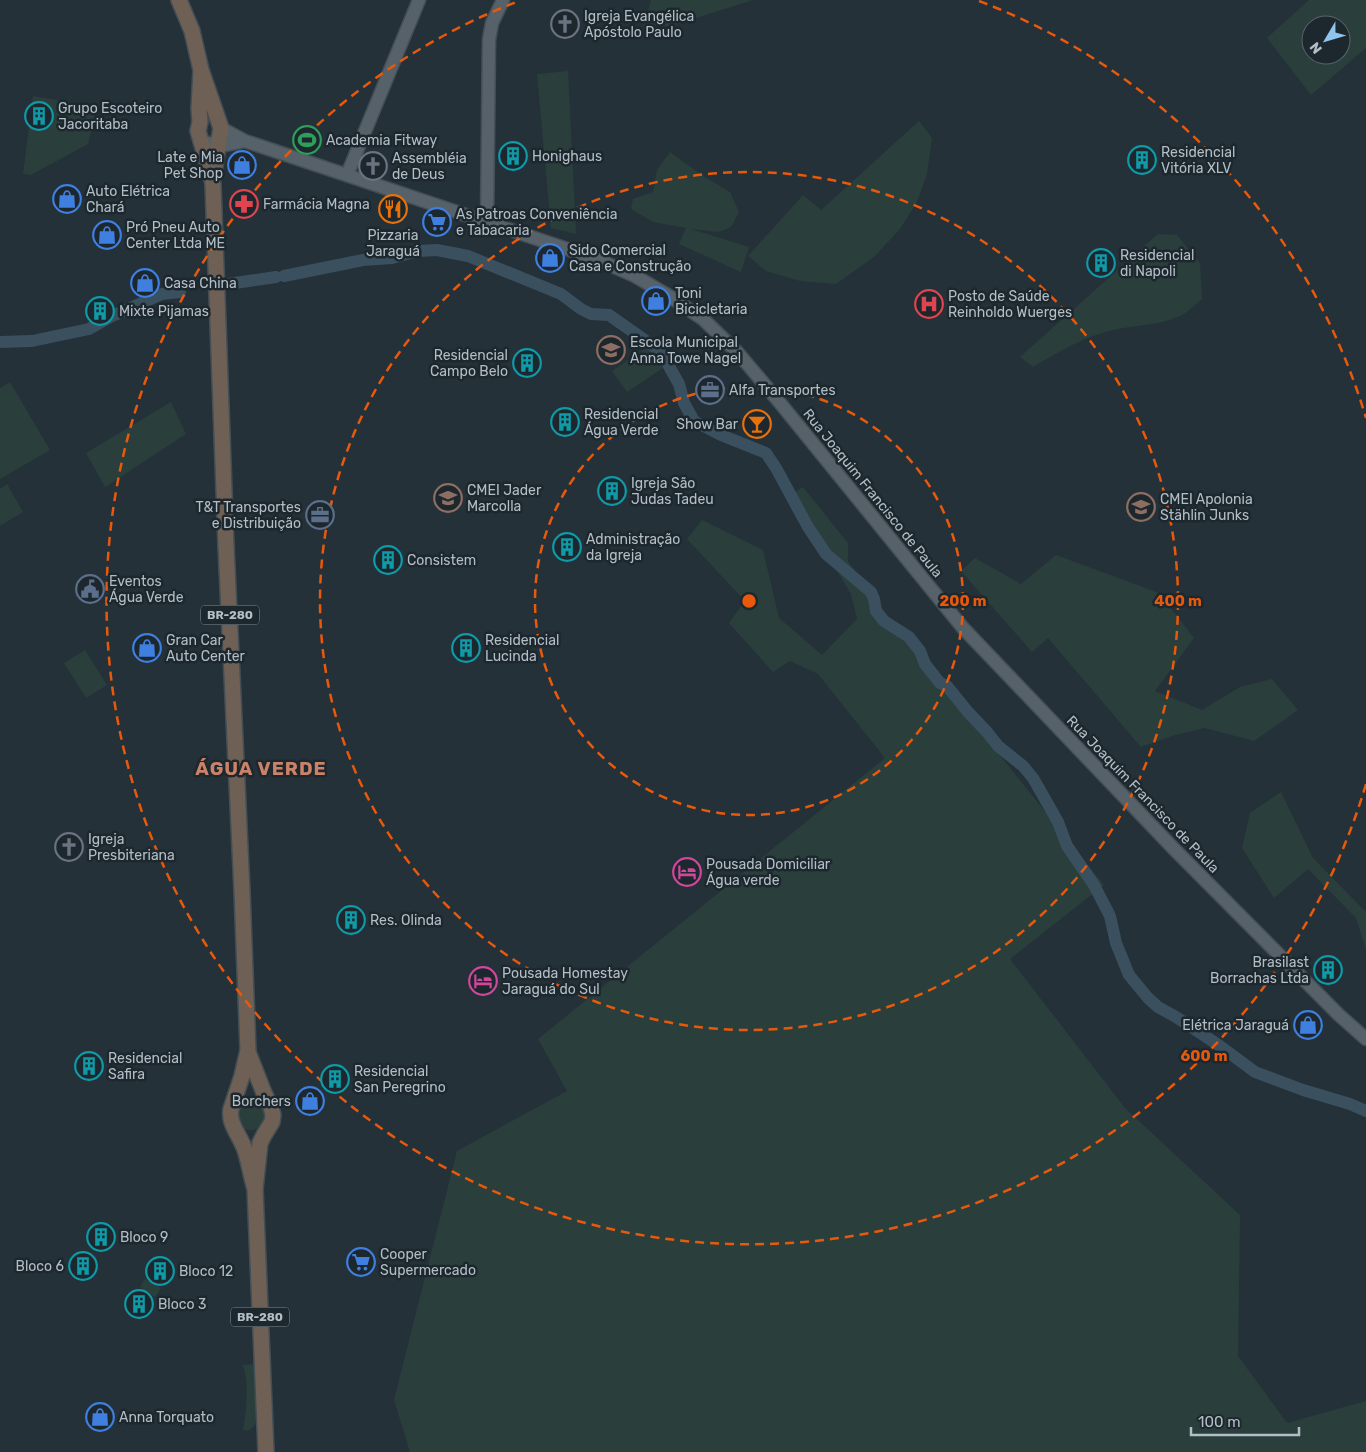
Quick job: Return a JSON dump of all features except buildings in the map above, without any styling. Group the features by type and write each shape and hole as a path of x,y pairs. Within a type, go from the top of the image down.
{"highway":[{"name":"BR-280","path":"179,0 192,32 215,135 212,179 248,1051 246,1064 230,1115 231,1123 245,1150 254,1189"},
{"name":"BR-280","path":"201,70 199,109 194,118 198,131 215,135"},
{"name":"BR-280","path":"248,1051 254,1070 271,1107 273,1119 260,1143 254,1189 266,1452"},
{"path":"234,1102 241,1096 252,1093 267,1100"},
{"path":"235,1129 251,1136 257,1136 267,1130"}],"main road":[{"path":"347,175 419,0"},
{"path":"487,223 489,40 492,23 503,0"},
{"name":"Rua Joaquim Francisco de Paula","path":"215,135 245,141 611,264 669,296 709,325 747,363 963,628 1174,849 1339,1015 1366,1039"},
{"path":"460,213 478,208 487,190"}],"green space":[{"path":"651,0 753,0 671,26 643,27"},
{"path":"1309,0 1366,0 1366,48 1351,61 1351,15 1301,15 1301,65 1346,65 1311,95 1267,38"},
{"path":"568,71 576,234 551,228 537,74"},
{"path":"33,96 97,107 88,144 31,175 23,174"},
{"path":"919,121 932,138 927,174 917,202 900,229 874,257 836,284 800,281 766,271 748,256 803,195 821,210"},
{"path":"670,152 700,174 730,192 739,212 731,227 719,232 691,229 749,247 741,272 679,244 686,228 653,222 631,209 633,199 653,192 657,170"},
{"path":"1158,234 1177,235 1200,263 1202,299 1180,316 1154,324 1118,329 1099,334 1070,346 1033,367 1020,357"},
{"path":"648,346 663,368 627,392 612,371"},
{"path":"10,382 50,450 0,479 0,388"},
{"path":"171,402 186,434 105,487 86,453"},
{"path":"7,484 23,512 0,526 0,489"},
{"path":"803,487 848,543 848,561 884,611 1104,885 1010,959 1125,1108 1240,1215 1238,1356 1287,1423 1366,1401 1366,1452 410,1452 394,1400 457,1151 567,1091 538,1039 885,758 818,674 790,661 773,672 729,623 745,601 687,539 702,520 763,550 779,618 822,655 857,619 851,594 791,494"},
{"path":"1056,555 1159,593 1194,638 1155,691 1202,710 1240,687 1272,679 1298,710 1254,741 1205,728 1175,735 1141,747 1048,638 1032,652 961,571 975,558 1021,584"},
{"path":"85,650 107,685 86,698 64,663"},
{"path":"1281,792 1313,858 1366,912 1366,949 1356,918 1308,869 1274,898 1242,848 1250,813"},
{"path":"251,1098 257,1099 262,1103 266,1108 266,1120 262,1125 257,1129 251,1130 245,1129 240,1125 236,1120 235,1114 236,1108 240,1103 245,1099"},
{"path":"145,1279 161,1288 155,1297 140,1287"},
{"path":"254,1364 256,1420 252,1428 243,1430 247,1387 242,1365"}],"waterway":[{"path":"284,276 363,260 392,258 418,251 437,250 468,256 561,294 591,314 609,315 656,348 679,384 684,403 694,421 721,435 766,453 808,527 826,554 871,592 876,611 884,621 909,637 920,651 925,664 940,683 947,686 998,746 1023,766 1033,778 1058,822 1067,846 1094,885 1110,916 1116,943 1129,975 1148,998 1158,1007 1220,1046 1255,1072 1366,1111"},
{"path":"228,284 276,277"},
{"path":"0,342 32,341 89,329 110,317 162,294 180,292"}],"place":[{"name":"Igreja Evangélica Apóstolo Paulo","path":"565,24"},
{"name":"Grupo Escoteiro Jacoritaba","path":"39,116"},
{"name":"Academia Fitway","path":"307,140"},
{"name":"Honighaus","path":"513,156"},
{"name":"Residencial Vitória XLV","path":"1142,160"},
{"name":"Late e Mia Pet Shop","path":"242,165"},
{"name":"Assembléia de Deus","path":"373,166"},
{"name":"Auto Elétrica Chará","path":"67,199"},
{"name":"Farmácia Magna","path":"244,204"},
{"name":"Pizzaria Jaraguá","path":"393,209"},
{"name":"As Patroas Conveniência e Tabacaria","path":"437,222"},
{"name":"Pró Pneu Auto Center Ltda ME","path":"107,235"},
{"name":"Sido Comercial Casa e Construção","path":"550,258"},
{"name":"Residencial di Napoli","path":"1101,263"},
{"name":"Casa China","path":"145,283"},
{"name":"Toni Bicicletaria","path":"656,301"},
{"name":"Posto de Saúde Reinholdo Wuerges","path":"929,304"},
{"name":"Mixte Pijamas","path":"100,311"},
{"name":"Escola Municipal Anna Towe Nagel","path":"611,350"},
{"name":"Residencial Campo Belo","path":"527,363"},
{"name":"Alfa Transportes","path":"710,390"},
{"name":"Residencial Água Verde","path":"565,422"},
{"name":"Show Bar","path":"757,424"},
{"name":"Igreja São Judas Tadeu","path":"612,491"},
{"name":"CMEI Jader Marcolla","path":"448,498"},
{"name":"CMEI Apolonia Stählin Junks","path":"1141,507"},
{"name":"T&T Transportes e Distribuição","path":"320,515"},
{"name":"Administração da Igreja","path":"567,547"},
{"name":"Consistem","path":"388,560"},
{"name":"Eventos Água Verde","path":"90,589"},
{"name":"Gran Car Auto Center","path":"147,648"},
{"name":"Residencial Lucinda","path":"466,648"},
{"name":"Igreja Presbiteriana","path":"69,847"},
{"name":"Pousada Domiciliar Água verde","path":"687,872"},
{"name":"Res. Olinda","path":"351,920"},
{"name":"Brasilast Borrachas Ltda","path":"1328,970"},
{"name":"Pousada Homestay Jaraguá do Sul","path":"483,981"},
{"name":"Elétrica Jaraguá","path":"1308,1025"},
{"name":"Residencial Safira","path":"89,1066"},
{"name":"Residencial San Peregrino","path":"335,1079"},
{"name":"Borchers","path":"310,1101"},
{"name":"Bloco 9","path":"101,1237"},
{"name":"Cooper Supermercado","path":"361,1262"},
{"name":"Bloco 6","path":"83,1266"},
{"name":"Bloco 12","path":"160,1271"},
{"name":"Bloco 3","path":"139,1304"},
{"name":"Anna Torquato","path":"100,1417"}],"district":[{"name":"ÁGUA VERDE","path":"261,768"}]}
